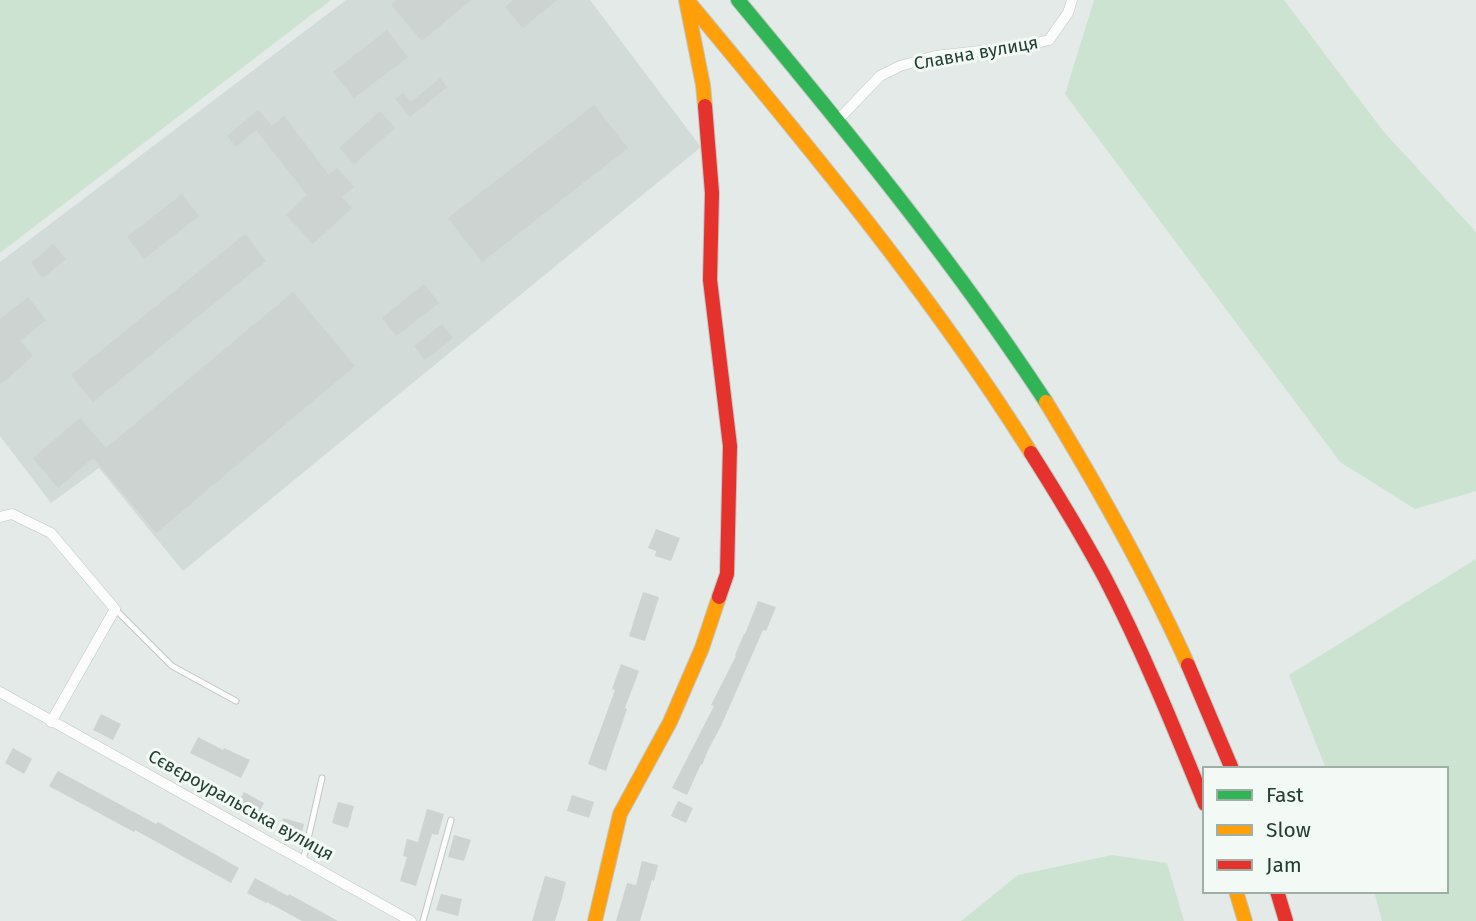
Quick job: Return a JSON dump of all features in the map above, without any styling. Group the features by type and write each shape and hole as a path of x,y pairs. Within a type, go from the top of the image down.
{"main road":[{"path":"595,921 620,814 675,710 702,648 727,574 730,446 710,280 712,193 703,85 686,0"},
{"path":"686,0 812,151 909,276 997,400 1046,477 1104,578 1171,719 1203,799"},
{"path":"738,0 931,239 1014,354 1077,454 1139,563 1202,694 1231,767"},
{"path":"1237,893 1245,921"},
{"path":"1278,893 1286,921"}],"street":[{"name":"Славна вулиця","path":"837,121 880,76 900,66 936,56 1025,46 1049,40 1068,13 1072,0"},
{"path":"0,517 12,514 51,533 115,609 51,722"},
{"name":"Сєвєроуральська вулиця","path":"0,692 411,921"}],"lane":[{"path":"115,609 172,666 236,701"},
{"path":"303,861 323,778"},
{"path":"423,921 451,820"}],"shaded area":[{"path":"346,0 590,0 701,147 183,571 99,468 51,503 0,436 0,262"}],"green space":[{"path":"0,0 331,0 0,253"},
{"path":"1094,0 1284,0 1384,132 1476,232 1476,491 1415,509 1340,462 1065,94"},
{"path":"1476,559 1476,921 1382,921 1375,893 1448,893 1448,767 1325,767 1289,675"},
{"path":"1112,855 1167,863 1184,921 961,921 1018,875"}],"building":[{"path":"396,0 471,0 422,41 391,5"},
{"path":"513,0 557,0 523,28 505,7"},
{"path":"387,30 408,57 354,98 333,72"},
{"path":"440,78 447,87 410,117 395,99 403,93 411,102"},
{"path":"594,105 628,148 482,262 448,218"},
{"path":"258,110 272,126 284,116 329,175 337,168 354,187 342,197 352,208 313,244 286,215 307,195 256,130 236,147 227,136"},
{"path":"380,111 395,128 354,164 339,148"},
{"path":"182,194 199,216 144,259 127,237"},
{"path":"245,234 266,261 93,402 71,375"},
{"path":"53,244 66,259 43,278 31,263"},
{"path":"424,284 439,303 396,336 382,318"},
{"path":"293,292 355,366 156,533 93,458 58,488 33,458 80,418 106,448"},
{"path":"28,297 46,320 20,341 33,356 0,385 0,319"},
{"path":"442,324 453,338 425,360 414,346"},
{"path":"656,529 680,538 671,561 655,556 656,551 648,548"},
{"path":"643,592 659,597 645,641 629,636"},
{"path":"758,601 776,607 687,795 672,788 714,706 711,705 736,656"},
{"path":"621,664 639,671 606,771 588,764 615,690 612,689"},
{"path":"101,714 121,724 113,740 93,730"},
{"path":"198,737 250,760 241,778 190,753"},
{"path":"13,748 32,759 24,774 5,763"},
{"path":"58,771 156,824 158,822 239,868 231,883 49,786"},
{"path":"244,792 264,803 256,818 236,807"},
{"path":"572,795 594,802 589,818 567,811"},
{"path":"678,801 693,808 686,823 671,816"},
{"path":"338,802 354,806 348,828 332,823"},
{"path":"427,809 444,814 438,835 432,834 416,886 400,881 407,857 403,856 407,839 418,842"},
{"path":"283,818 304,824 300,840 278,835"},
{"path":"454,835 471,840 464,861 448,857"},
{"path":"642,861 658,865 640,921 616,921 627,883 636,885"},
{"path":"545,876 566,882 562,898 555,921 532,921"},
{"path":"255,878 338,921 302,921 266,903 247,893"},
{"path":"441,894 462,899 458,916 436,910"}],"traffic: fast":[{"path":"738,0 936,247 1046,402"}],"traffic: slow":[{"path":"686,0 705,106"},
{"path":"687,0 910,277 1031,453"},
{"path":"1046,402 1121,531 1188,665"},
{"path":"595,921 620,814 670,722 702,648 719,597"},
{"path":"1237,893 1245,921"}],"traffic: jam":[{"path":"705,106 712,193 710,280 730,446 727,574 719,597"},
{"path":"1031,453 1078,530 1119,606 1158,690 1203,799"},
{"path":"1188,665 1231,767"},
{"path":"1278,893 1286,921"}]}
